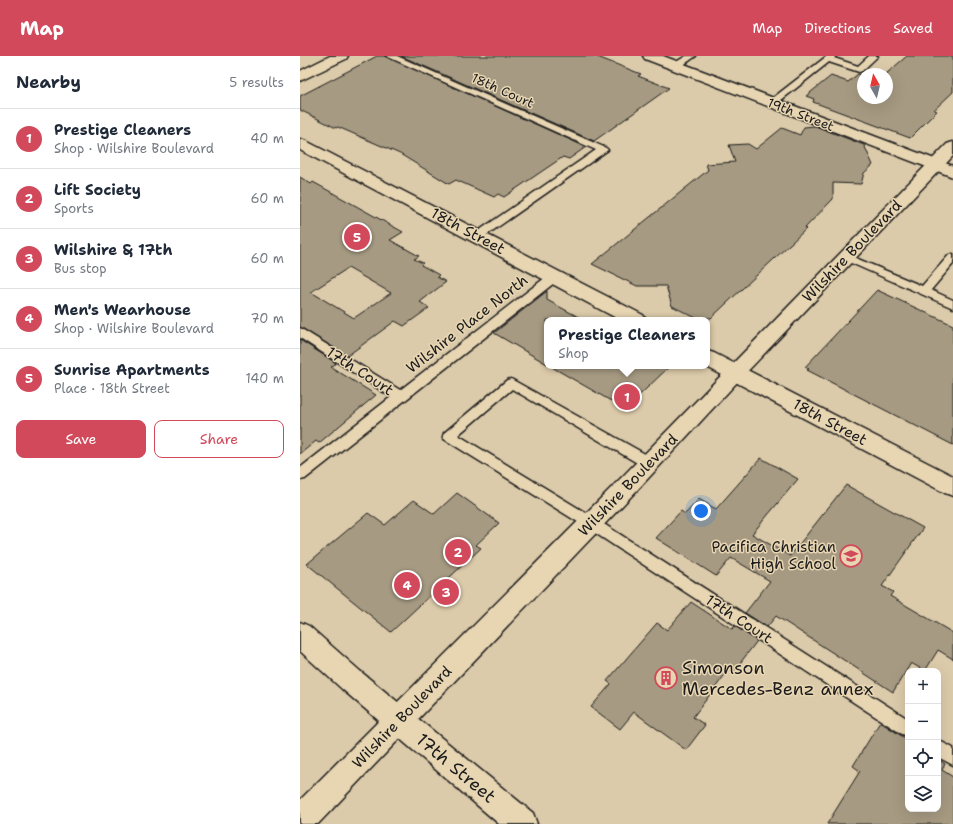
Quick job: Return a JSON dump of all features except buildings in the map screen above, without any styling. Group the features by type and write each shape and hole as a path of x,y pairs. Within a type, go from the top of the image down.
{"street":[{"path":"300,77 341,56"},
{"name":"19th Street","path":"650,56 953,172"},
{"name":"18th Street","path":"300,144 630,317"},
{"name":"Wilshire Boulevard","path":"300,821 591,523 953,146"},
{"name":"18th Street","path":"710,360 953,487"},
{"name":"17th Street","path":"300,634 351,680 522,824"}],"lane":[{"name":"18th Court","path":"390,56 603,150 478,236"},
{"path":"676,66 692,56"},
{"path":"772,103 830,57 859,69 874,56"},
{"path":"846,257 953,304"},
{"path":"924,291 953,257"},
{"name":"Wilshire Place North","path":"300,475 554,277"},
{"name":"17th Court","path":"300,332 401,397"},
{"name":"17th Court","path":"649,463 511,383 449,436 591,523 905,726"},
{"path":"941,750 953,757"}],"place":[{"name":"Sunrise Apartments","path":"357,237"},
{"name":"Prestige Cleaners","path":"627,397"},
{"name":"Lift Society","path":"458,552"},
{"name":"Pacifica Christian High School","path":"851,556"},
{"name":"Men's Wearhouse","path":"407,585"},
{"name":"Wilshire & 17th","path":"446,592"},
{"name":"Simonson Mercedes-Benz annex","path":"666,678"}]}
